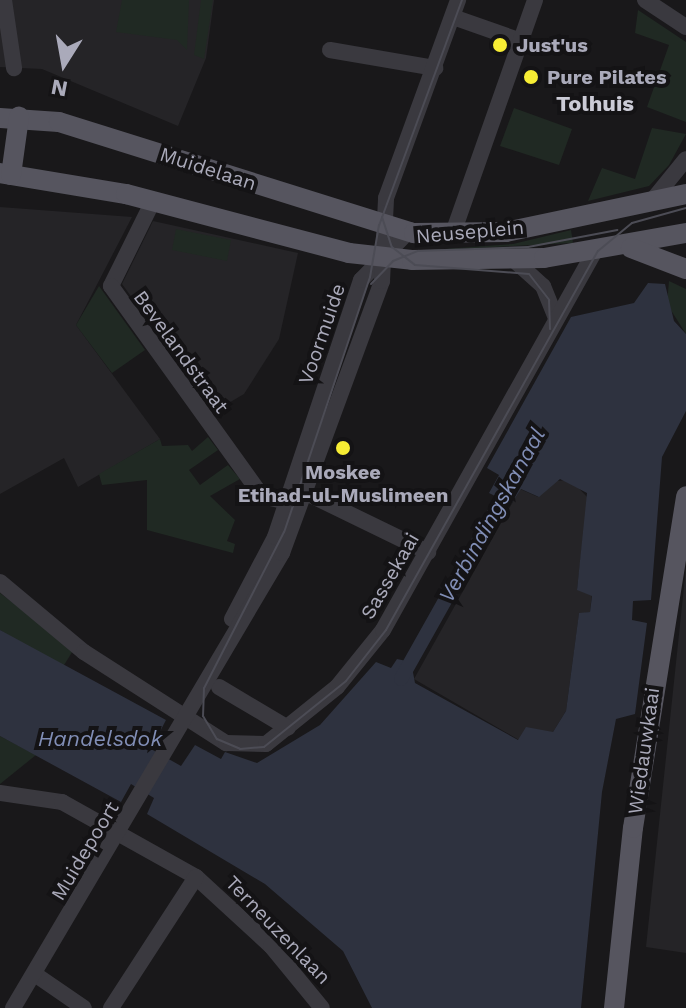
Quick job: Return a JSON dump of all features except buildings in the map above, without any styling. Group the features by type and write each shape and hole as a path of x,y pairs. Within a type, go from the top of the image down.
{"main road":[{"name":"Muidelaan","path":"10,117 72,126 384,220 414,233"},
{"path":"6,174 10,117"},
{"name":"Muidelaan","path":"6,174 153,201 379,255"},
{"name":"Neuseplein","path":"414,233 506,232 686,194"},
{"name":"Neuseplein","path":"379,255 514,260 594,252 686,233"},
{"path":"623,246 686,269"},
{"name":"Wiedauwkaai","path":"614,1008 633,828 686,496"}],"street":[{"path":"4,0 14,68"},
{"path":"379,255 384,220 458,0"},
{"path":"453,233 535,0"},
{"path":"645,0 686,27"},
{"path":"453,17 521,41"},
{"path":"330,50 435,68"},
{"path":"651,202 686,159"},
{"name":"Bevelandstraat","path":"153,201 116,270 114,293 262,496 295,494 428,552"},
{"name":"Neuseplein","path":"379,255 414,233"},
{"path":"556,319 594,252"},
{"name":"Voormuide","path":"186,716 295,494 361,280 379,255"},
{"name":"Neuseplein","path":"514,260 543,286 556,319"},
{"name":"Sassekaai","path":"186,716 244,748 288,728 352,671 428,552 556,319"},
{"path":"0,582 84,652 186,716"},
{"path":"219,687 288,728"},
{"name":"Muidepoort","path":"13,1008 36,975 186,716"},
{"name":"Terneuzenlaan","path":"0,793 62,802 121,831 196,877 271,946 322,1008"},
{"path":"111,1008 196,877"},
{"path":"36,975 84,1008"}],"shaded area":[{"path":"0,0 214,0 206,58 178,126 42,69 0,67"},
{"path":"122,0 189,0 187,50 177,40 116,32"},
{"path":"201,0 213,0 204,59 194,55"},
{"path":"638,10 686,42 686,122 647,107 669,45 635,33"},
{"path":"514,108 572,129 559,165 500,146"},
{"path":"652,128 686,134 669,165 649,186 588,201 602,168 635,179"},
{"path":"0,207 132,217 76,325 160,439 78,487 64,458 0,494"},
{"path":"153,221 298,253 279,339 244,394 215,411 122,284"},
{"path":"176,229 231,240 227,261 172,250"},
{"path":"571,230 573,243 416,251 513,244"},
{"path":"669,281 686,289 686,334 667,304"},
{"path":"99,286 145,350 112,373 76,325"},
{"path":"208,437 218,450 189,470 200,485 228,465 240,479 210,496 235,520 227,541 235,544 233,553 147,530 147,480 102,485 99,474 160,439 162,446 188,445 192,451"},
{"path":"571,480 588,498 577,589 592,593 590,612 579,614 566,711 553,732 519,740 414,679 520,489 538,497 554,481"},
{"path":"686,568 686,953 646,947"},
{"path":"0,593 74,649 61,670 0,630"},
{"path":"0,736 36,755 0,784"}],"water":[{"name":"Handelsdok","path":"648,283 665,284 674,321 686,334 686,411 662,457 651,600 633,601 632,620 647,623 635,714 616,719 602,792 581,1008 372,1008 343,951 265,884 147,814 154,798 131,784 121,802 0,736 0,630 166,720 151,749 181,766 195,745 221,759 225,752 257,763 320,725 376,662 391,668 397,659 411,662 415,683 518,740 526,727 553,732 566,711 579,613 590,612 592,596 577,590 587,493 560,479 539,497 521,489 511,504 489,493 499,475 487,468 571,317 634,303"}],"waterway":[{"name":"Verbindingskanaal","path":"401,679 512,481"}],"tram line":[{"path":"462,0 379,225 370,277 284,532 204,688 203,716 217,739 240,749 264,747 346,681 386,630 598,251 632,223 686,208"},
{"path":"382,217 392,247 415,265 529,274 549,300 550,329"},
{"path":"371,284 393,261 418,251 528,247 617,230"}],"place":[{"name":"Just'us","path":"500,45"},
{"name":"Pure Pilates","path":"531,77"},
{"name":"Moskee Etihad-ul-Muslimeen","path":"343,448"}],"district":[{"name":"Tolhuis","path":"595,104"}]}
